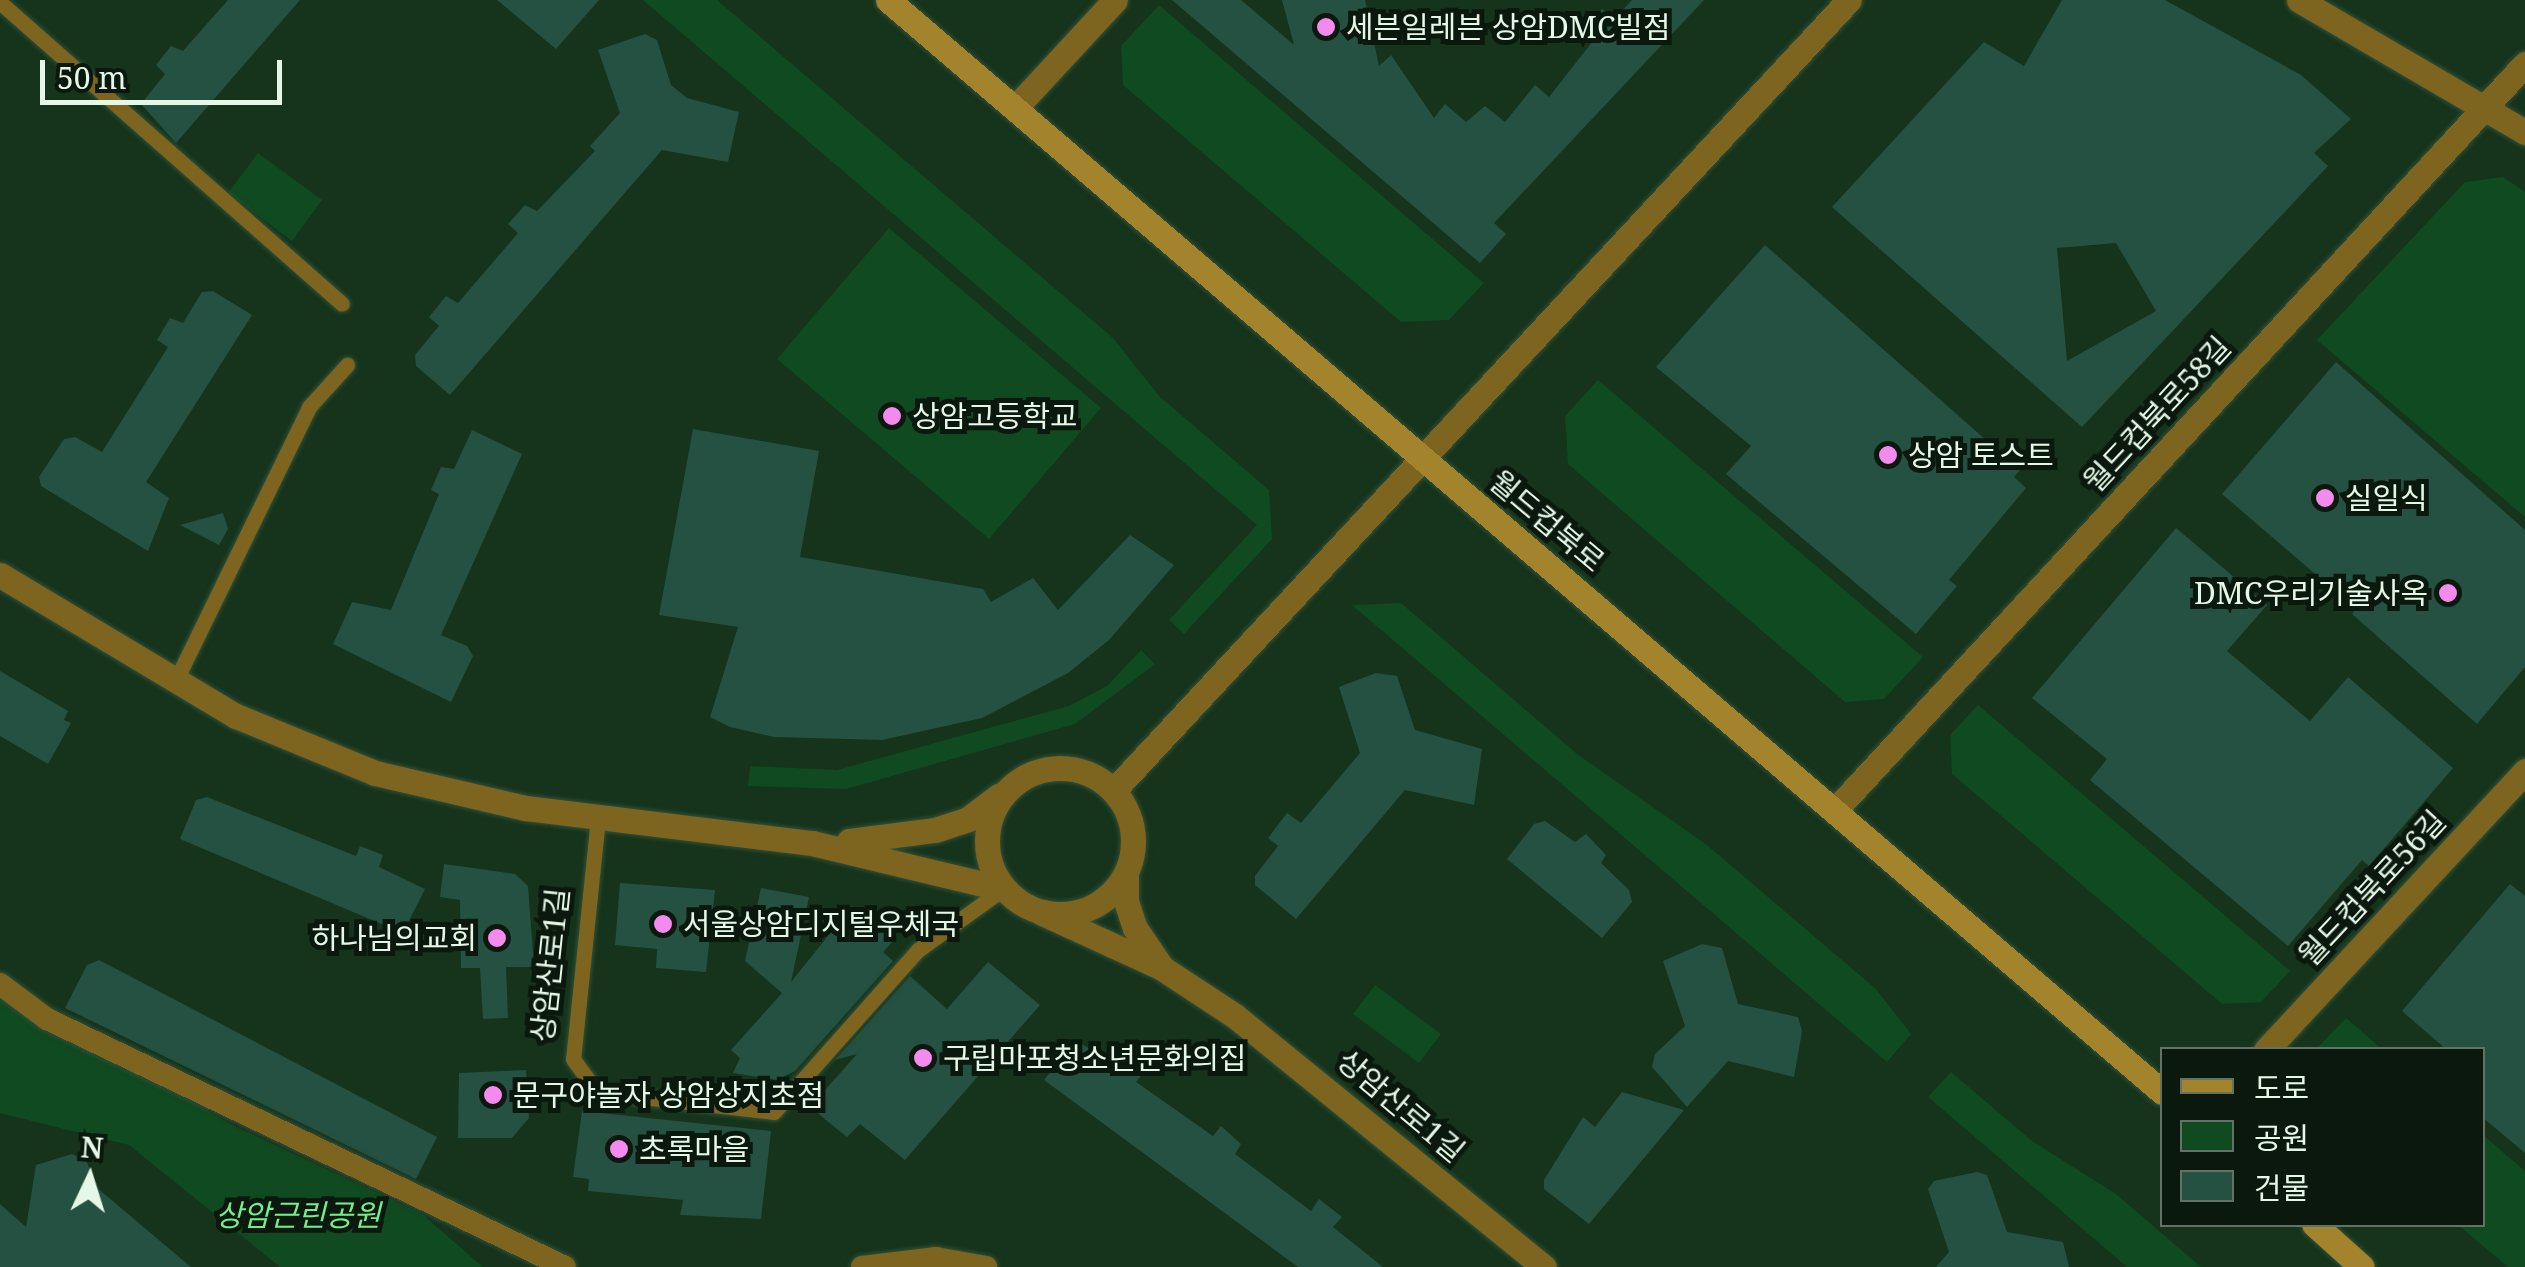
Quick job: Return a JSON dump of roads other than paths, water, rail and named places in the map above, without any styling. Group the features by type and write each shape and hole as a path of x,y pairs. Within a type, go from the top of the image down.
{"main road":[{"name":"월드컵북로","path":"888,0 2160,1090"},
{"path":"2317,1227 2362,1267"}],"street":[{"path":"1015,108 1115,0"},
{"path":"1114,790 1849,0"},
{"path":"2299,0 2525,132"},
{"name":"월드컵북로58길","path":"1836,809 2525,64"},
{"path":"0,574 175,682 298,746 375,773 526,808 812,843 1004,889 1042,912 1162,968"},
{"path":"812,843 936,830 968,819 1003,793 1050,768 1076,769 1114,790 1129,814 1133,848 1126,872 1126,901 1135,928 1162,968"},
{"name":"월드컵북로56길","path":"2269,1047 2525,771"},
{"path":"1003,793 989,821 986,846 1004,889"},
{"path":"1042,912 1074,913 1098,904 1126,872"},
{"name":"상암산로1길","path":"1162,968 1326,1084 1544,1267"},
{"path":"0,984 47,1019 565,1267"},
{"path":"862,1267 936,1258 986,1267"}],"lane":[{"path":"2,4 342,304"},
{"path":"175,682 310,407 347,365"},
{"name":"상암산로1길","path":"598,818 573,1060 597,1092 774,1112 918,950 1004,889"}],"place":[{"name":"세븐일레븐 상암DMC빌점","path":"1326,27"},
{"name":"상암고등학교","path":"892,416"},
{"name":"상암 토스트","path":"1888,455"},
{"name":"실일식","path":"2325,498"},
{"name":"DMC우리기술사옥","path":"2448,593"},
{"name":"서울상암디지털우체국","path":"663,924"},
{"name":"하나님의교회","path":"497,938"},
{"name":"구립마포청소년문화의집","path":"923,1058"},
{"name":"문구야놀자 상암상지초점","path":"493,1095"},
{"name":"초록마을","path":"619,1149"}],"park label":[{"name":"상암근린공원","path":"298,1215"}]}
